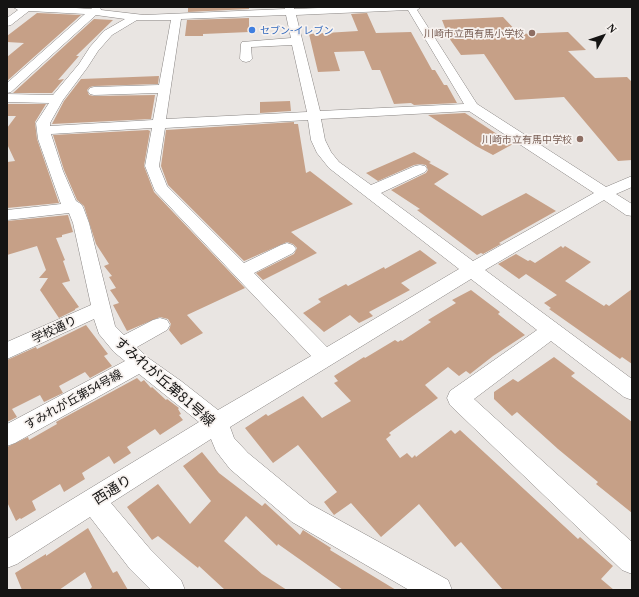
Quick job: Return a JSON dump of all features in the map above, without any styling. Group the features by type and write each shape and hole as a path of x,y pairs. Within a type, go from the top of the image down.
{"street":[{"path":"18,7 96,10 135,18 290,10 416,7"},
{"path":"7,22 28,7"},
{"path":"149,7 135,18 108,33 94,49 83,66 57,99 43,123 44,130 472,107"},
{"path":"411,7 472,107 632,211"},
{"path":"7,89 96,10"},
{"path":"290,10 314,115 318,140 324,153 334,165 632,391"},
{"path":"177,16 152,166 160,188 325,358"},
{"path":"246,59 246,44 297,42"},
{"path":"94,91 164,89"},
{"path":"7,98 57,99"},
{"name":"すみれが丘第81号線","path":"44,130 45,139 56,172 69,204 74,207 82,223 106,329 121,346 140,363 173,387 217,424 224,444 239,461 301,513 438,590"},
{"path":"369,192 420,169"},
{"name":"西通り","path":"7,554 325,358 472,270 605,193 632,180"},
{"path":"7,215 74,207"},
{"path":"241,272 287,250"},
{"name":"学校通り","path":"7,351 101,308"},
{"path":"121,346 160,325"},
{"path":"551,330 458,398 632,560"},
{"name":"すみれが丘第54号線","path":"7,436 140,363"},
{"path":"94,500 106,518 140,559 171,590"}],"building":[{"path":"188,7 249,7 249,9 188,12"},
{"path":"37,13 81,15 7,81 7,57 24,43 7,42 7,36"},
{"path":"367,13 376,33 411,32 432,70 435,70 444,85 447,85 457,103 414,105 411,103 394,104 380,70 372,70 364,51 334,52 340,71 318,72 309,34 358,31 351,14"},
{"path":"503,17 519,34 568,32 586,50 568,51 595,78 627,77 632,82 632,160 618,161 564,97 515,100 484,54 461,55 449,38 442,20"},
{"path":"249,18 249,32 185,36 187,20"},
{"path":"94,19 113,20 76,56 79,56 58,80 64,79 52,93 13,93"},
{"path":"159,76 158,84 94,86 87,90 89,95 94,96 155,95 151,119 52,124 64,101 81,79"},
{"path":"290,101 291,111 260,113 260,102"},
{"path":"7,104 46,104 35,122 37,139 59,203 7,208 7,162 15,161 7,144 7,128 16,116 7,116"},
{"path":"465,113 513,144 493,155 476,146 428,115"},
{"path":"294,122 294,124 298,124 306,173 310,171 353,204 291,232 317,253 263,280 256,273 294,254 297,248 293,244 287,242 244,261 168,185 161,166 166,130"},
{"path":"150,131 144,166 154,192 245,288 187,315 203,333 181,345 169,330 171,324 168,319 160,317 127,331 113,305 119,303 110,290 116,288 109,277 112,276 104,266 109,264 96,244 84,206 77,200 64,170 53,135"},
{"path":"414,152 431,162 429,163 449,174 434,184 482,216 526,193 556,211 499,243 501,244 483,254 481,253 477,255 417,210 420,209 391,190 426,173 428,170 426,165 414,165 378,181 366,173"},
{"path":"68,215 73,232 56,238 65,260 63,261 70,281 62,283 79,307 59,318 40,290 48,278 39,278 46,270 37,246 7,255 7,221"},
{"path":"561,246 563,248 565,246 591,262 565,281 604,306 606,304 609,306 632,289 632,364 622,357 620,359 549,309 551,308 544,303 557,295 526,274 519,279 498,264 516,254 535,263"},
{"path":"420,250 437,263 401,283 410,290 369,312 373,316 359,323 350,315 324,332 303,313 321,302 318,299 346,284 348,286 384,267 385,269"},
{"path":"471,290 500,312 498,314 525,335 493,356 470,374 466,371 459,376 448,367 425,385 438,398 389,433 391,435 386,439 400,458 407,453 412,458 415,455 416,457 451,430 455,434 460,430 578,539 580,537 613,566 601,579 614,590 503,590 461,542 455,547 419,504 381,537 351,503 334,515 324,502 337,492 298,445 273,463 245,428 266,414 268,416 303,396 322,418 351,401 334,383 338,381 334,376 395,340 398,342 401,340 402,341 431,322 428,320 456,303 452,300"},
{"path":"86,325 108,354 104,356 112,366 90,378 85,372 59,386 63,393 44,402 40,395 12,409 17,417 7,422 7,360 36,347 37,349"},
{"path":"554,357 575,373 571,376 632,422 632,513 596,484 598,482 517,412 512,416 494,399 494,392 513,379 518,382"},
{"path":"137,378 141,382 144,380 151,388 152,387 166,400 167,399 179,408 178,409 181,414 179,415 183,420 160,435 155,429 127,447 131,453 114,464 109,456 82,473 85,479 64,492 60,484 32,501 36,510 16,521 7,502 7,447 28,437 29,440 57,424 56,422"},
{"path":"202,452 219,473 262,506 265,503 300,535 303,530 331,548 330,550 396,590 343,590 278,544 277,546 246,516 224,541 262,574 287,590 225,590 199,566 198,568 158,536 152,540 127,507 158,484 190,524 211,501 183,466"},
{"path":"88,528 113,573 117,571 128,590 89,590 92,587 85,572 59,590 22,590 15,573 46,554 46,556"}],"place":[{"name":"セブン-イレブン","path":"252,30"},
{"name":"川崎市立西有馬小学校","path":"532,33"},
{"name":"川崎市立有馬中学校","path":"580,139"}]}
